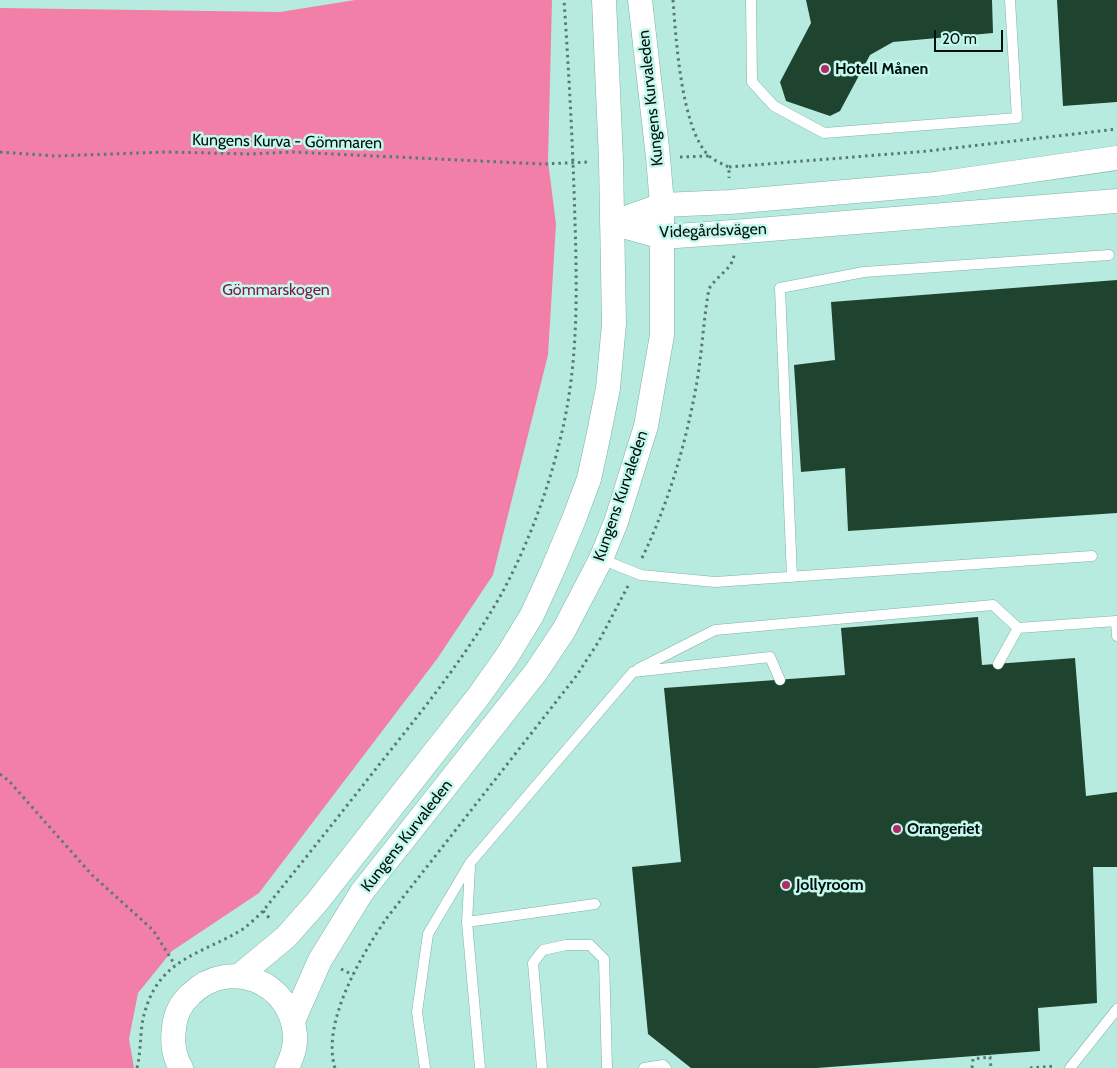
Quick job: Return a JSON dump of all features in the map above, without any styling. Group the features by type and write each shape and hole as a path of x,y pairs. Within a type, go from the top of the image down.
{"street":[{"name":"Kungens Kurvaleden","path":"239,976 286,937 317,902 478,697 507,656 532,614 553,569 589,479 608,388 614,324 611,160 604,0"},
{"name":"Kungens Kurvaleden","path":"293,1021 320,960 362,892 536,672 564,630 601,559 632,475 646,426 662,335 662,205 640,0"},
{"name":"Videgårdsvägen","path":"612,223 662,205 730,202 936,184 1117,158"},
{"name":"Videgårdsvägen","path":"612,223 662,237 1117,201"},
{"path":"176,1065 172,1040 175,1019 184,1001 199,986 212,980 239,976 257,980 273,990 286,1004 293,1021 296,1036 295,1063"}],"lane":[{"path":"751,0 752,82 774,106 824,133 1017,118 1010,0"},
{"path":"792,576 780,288 864,272 1109,255"},
{"path":"601,559 641,575 715,582 1092,556"},
{"path":"425,1068 417,1012 428,934 470,863 633,672 715,630 993,605 1018,628 1116,621 1117,636"},
{"path":"998,664 1018,628"},
{"path":"633,672 770,657 780,680"},
{"path":"470,863 467,922 480,1068"},
{"path":"467,922 595,904"},
{"path":"542,1068 533,963 543,950 566,945 590,945 604,958 607,1068"},
{"path":"1070,1068 1117,1009"},
{"path":"644,1068 663,1065 666,1068"}],"path":[{"path":"137,1068 141,1054 141,1030 145,1008 153,990 166,974 182,960 244,928 263,911 446,682 503,591 541,503 565,416 575,337 577,295 573,162 564,0"},
{"path":"729,167 928,151 1117,130"},
{"name":"Kungens Kurva - Gömmaren","path":"0,152 54,156 168,152 250,154 291,152 543,164 573,162"},
{"path":"0,774 9,781 92,875 153,930 176,965"},
{"path":"972,1068 973,1059 990,1057 991,1068"}],"green space":[{"name":"Gömmarskogen","path":"355,0 552,0 548,161 556,224 548,355 493,575 437,659 259,893 172,951 138,993 129,1039 134,1068 0,1068 0,8 280,12"}],"building":[{"name":"Hotell Månen","path":"806,0 992,0 993,33 893,42 870,55 840,111 830,116 786,101 780,82 811,23"},
{"path":"1057,0 1117,0 1117,102 1063,106"},
{"path":"1117,280 1117,513 848,531 845,468 801,472 794,365 835,360 831,302"},
{"name":"Orangeriet","path":"978,617 982,665 1075,658 1086,796 1117,792 1117,867 1093,867 1097,1003 1038,1008 1040,1051 817,1068 691,1068 648,1034 632,867 681,862 664,688 845,675 841,628"}],"place":[{"name":"Hotell Månen","path":"825,69"},
{"name":"Orangeriet","path":"897,829"},
{"name":"Jollyroom","path":"786,885"}]}
